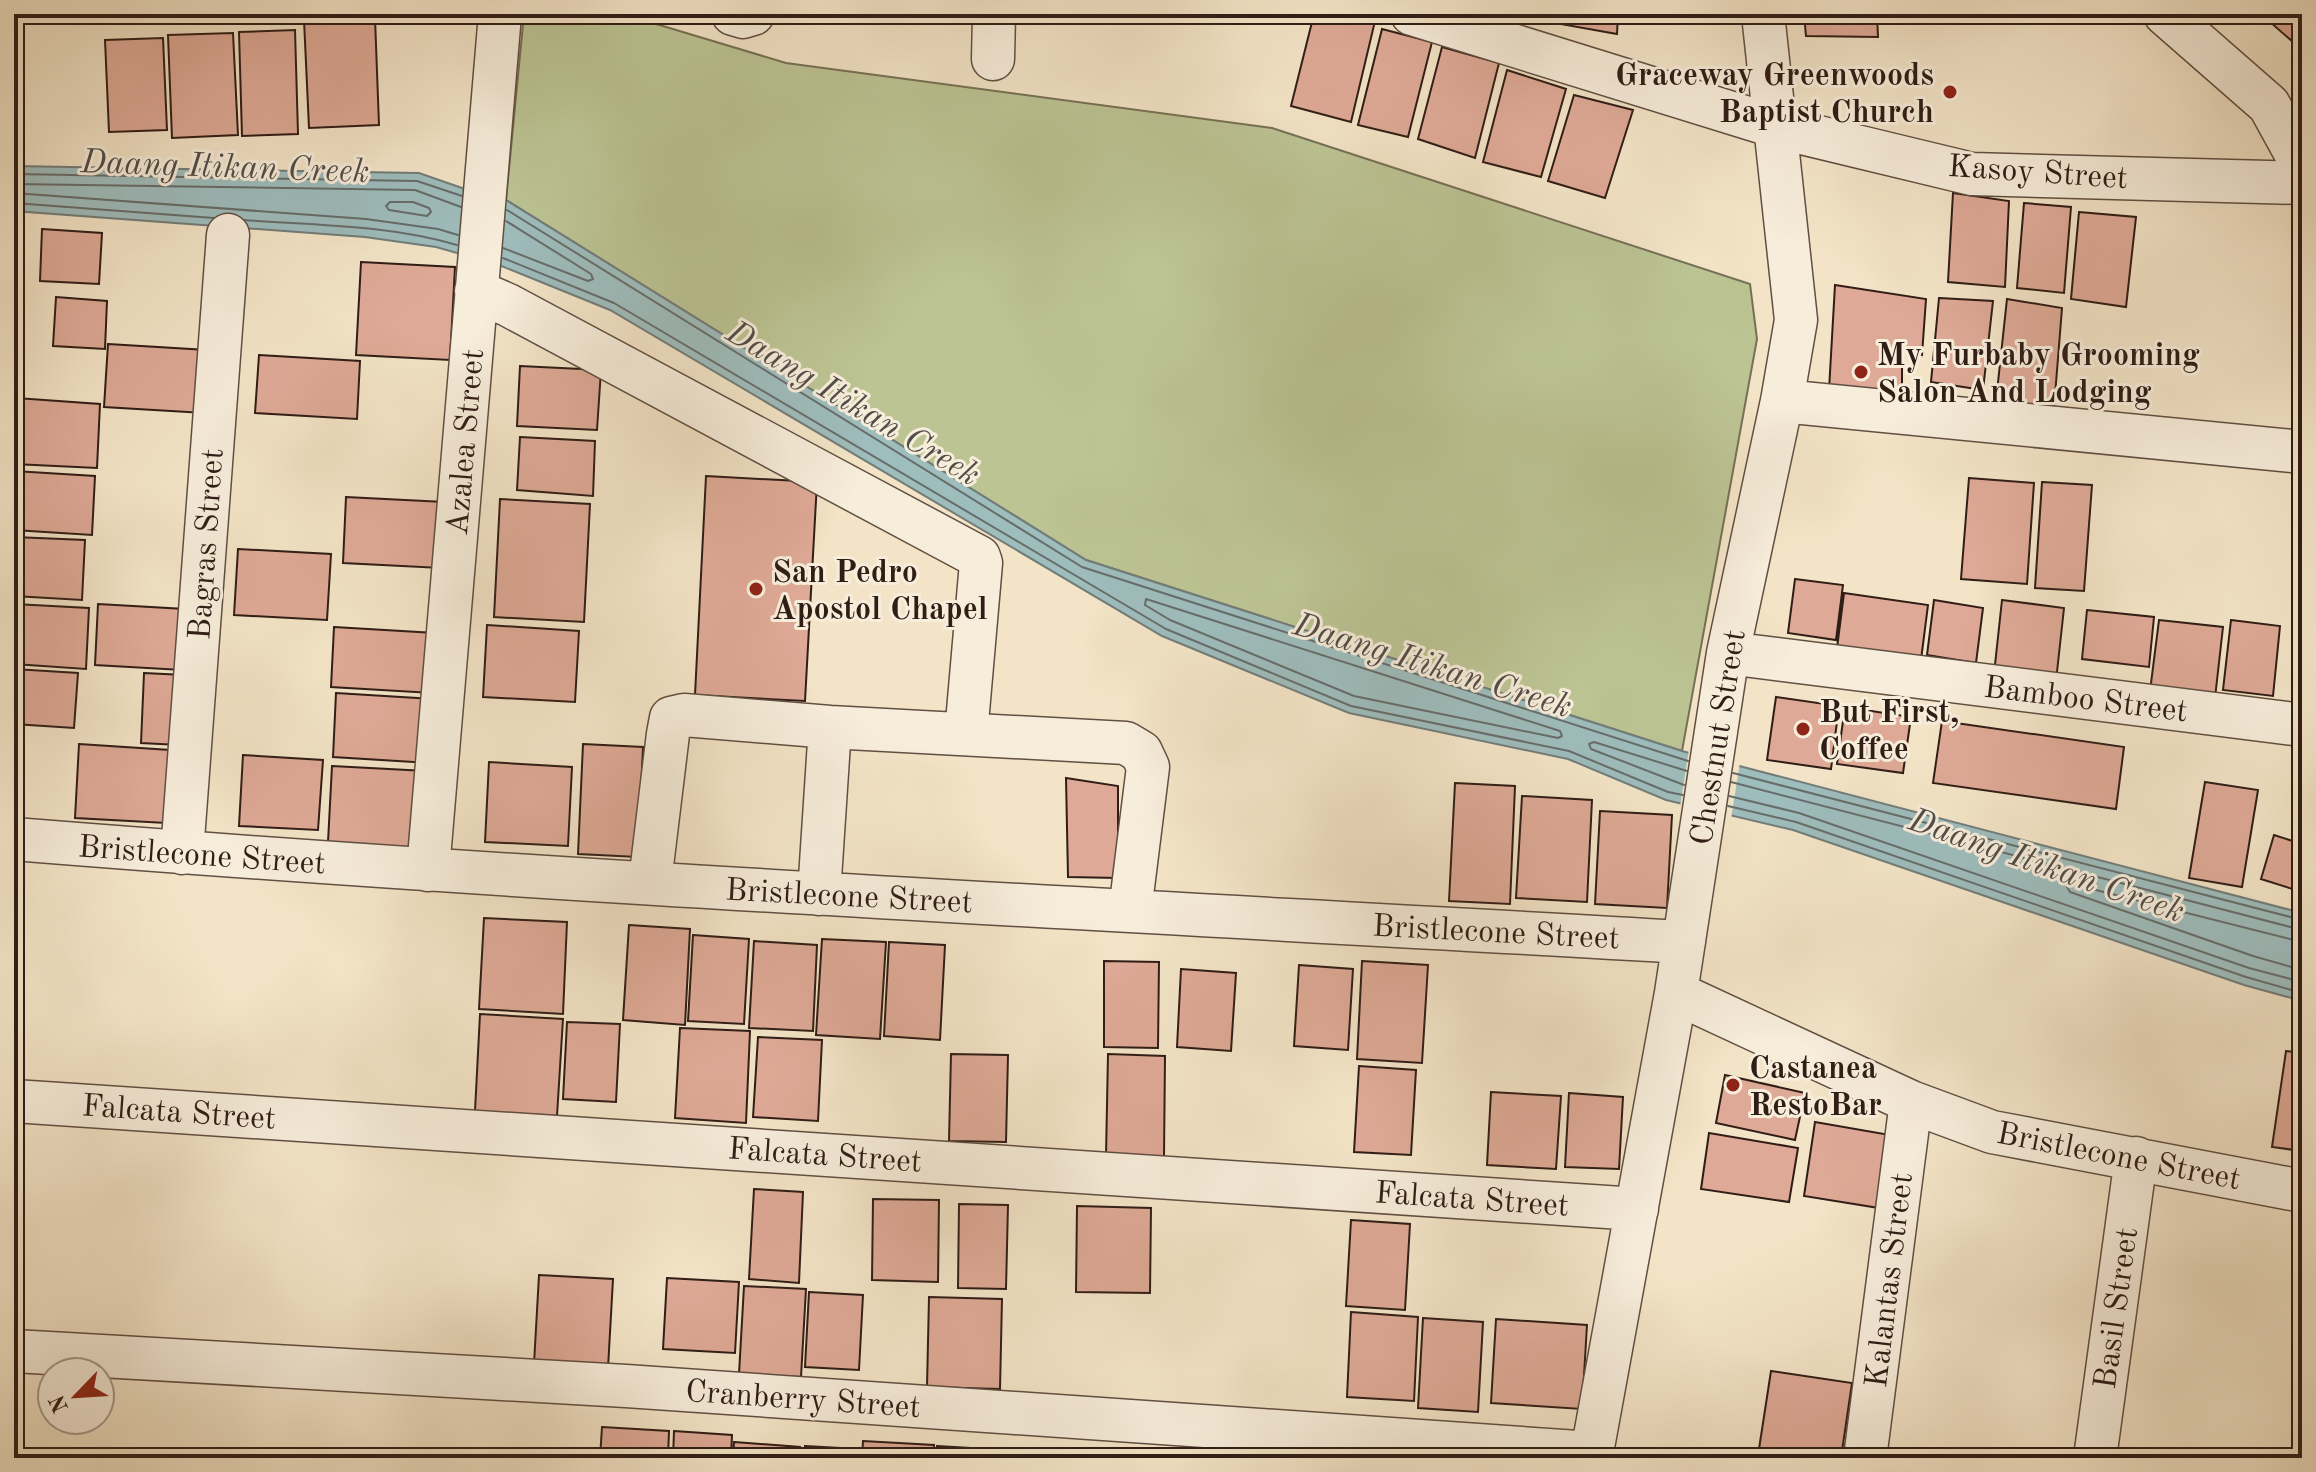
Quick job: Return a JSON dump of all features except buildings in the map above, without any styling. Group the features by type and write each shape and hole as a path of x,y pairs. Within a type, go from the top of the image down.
{"street":[{"name":"Azalea Street","path":"428,870 500,14"},
{"path":"733,14 743,17 753,14"},
{"path":"993,59 994,14"},
{"name":"Kasoy Street","path":"1412,14 1777,127 1972,174 2302,183"},
{"name":"Chestnut Street","path":"1591,1456 1676,993 1728,653 1782,401 1796,320 1763,14"},
{"path":"2165,14 2269,105 2302,165"},
{"name":"Bagras Street","path":"182,853 228,235"},
{"path":"477,276 508,305 979,557 981,563 966,734"},
{"path":"1782,401 2302,452"},
{"name":"Bamboo Street","path":"1728,653 2302,725"},
{"path":"650,882 671,718 684,715 830,727 1126,743 1141,752 1148,767 1130,911"},
{"path":"819,894 830,727"},
{"name":"Bristlecone Street","path":"14,839 428,870 1684,942"},
{"name":"Bristlecone Street","path":"1676,993 1911,1102 1992,1132 2302,1191"},
{"name":"Falcata Street","path":"14,1101 1637,1209"},
{"name":"Kalantas Street","path":"1865,1458 1911,1102"},
{"name":"Basil Street","path":"2095,1458 2136,1158"},
{"name":"Cranberry Street","path":"14,1351 626,1386 1591,1456"}],"green space":[{"path":"524,14 623,14 786,63 1272,128 1750,284 1757,339 1682,751 1086,560 506,200"}],"water":[{"name":"Daang Itikan Creek","path":"14,166 419,173 485,196 506,200 1086,560 1682,751 2302,913 2302,1001 2244,985 1793,830 1666,800 1568,759 1349,713 1162,636 610,310 499,265 436,247 365,237 14,211"}],"pier":[{"path":"1689,749 1740,762 1731,819 1680,807"}],"place":[{"name":"Graceway Greenwoods Baptist Church","path":"1950,92"},
{"name":"My Furbaby Grooming Salon And Lodging","path":"1861,372"},
{"name":"San Pedro Apostol Chapel","path":"756,589"},
{"name":"But First, Coffee","path":"1803,729"},
{"name":"Castanea RestoBar","path":"1733,1085"}]}
